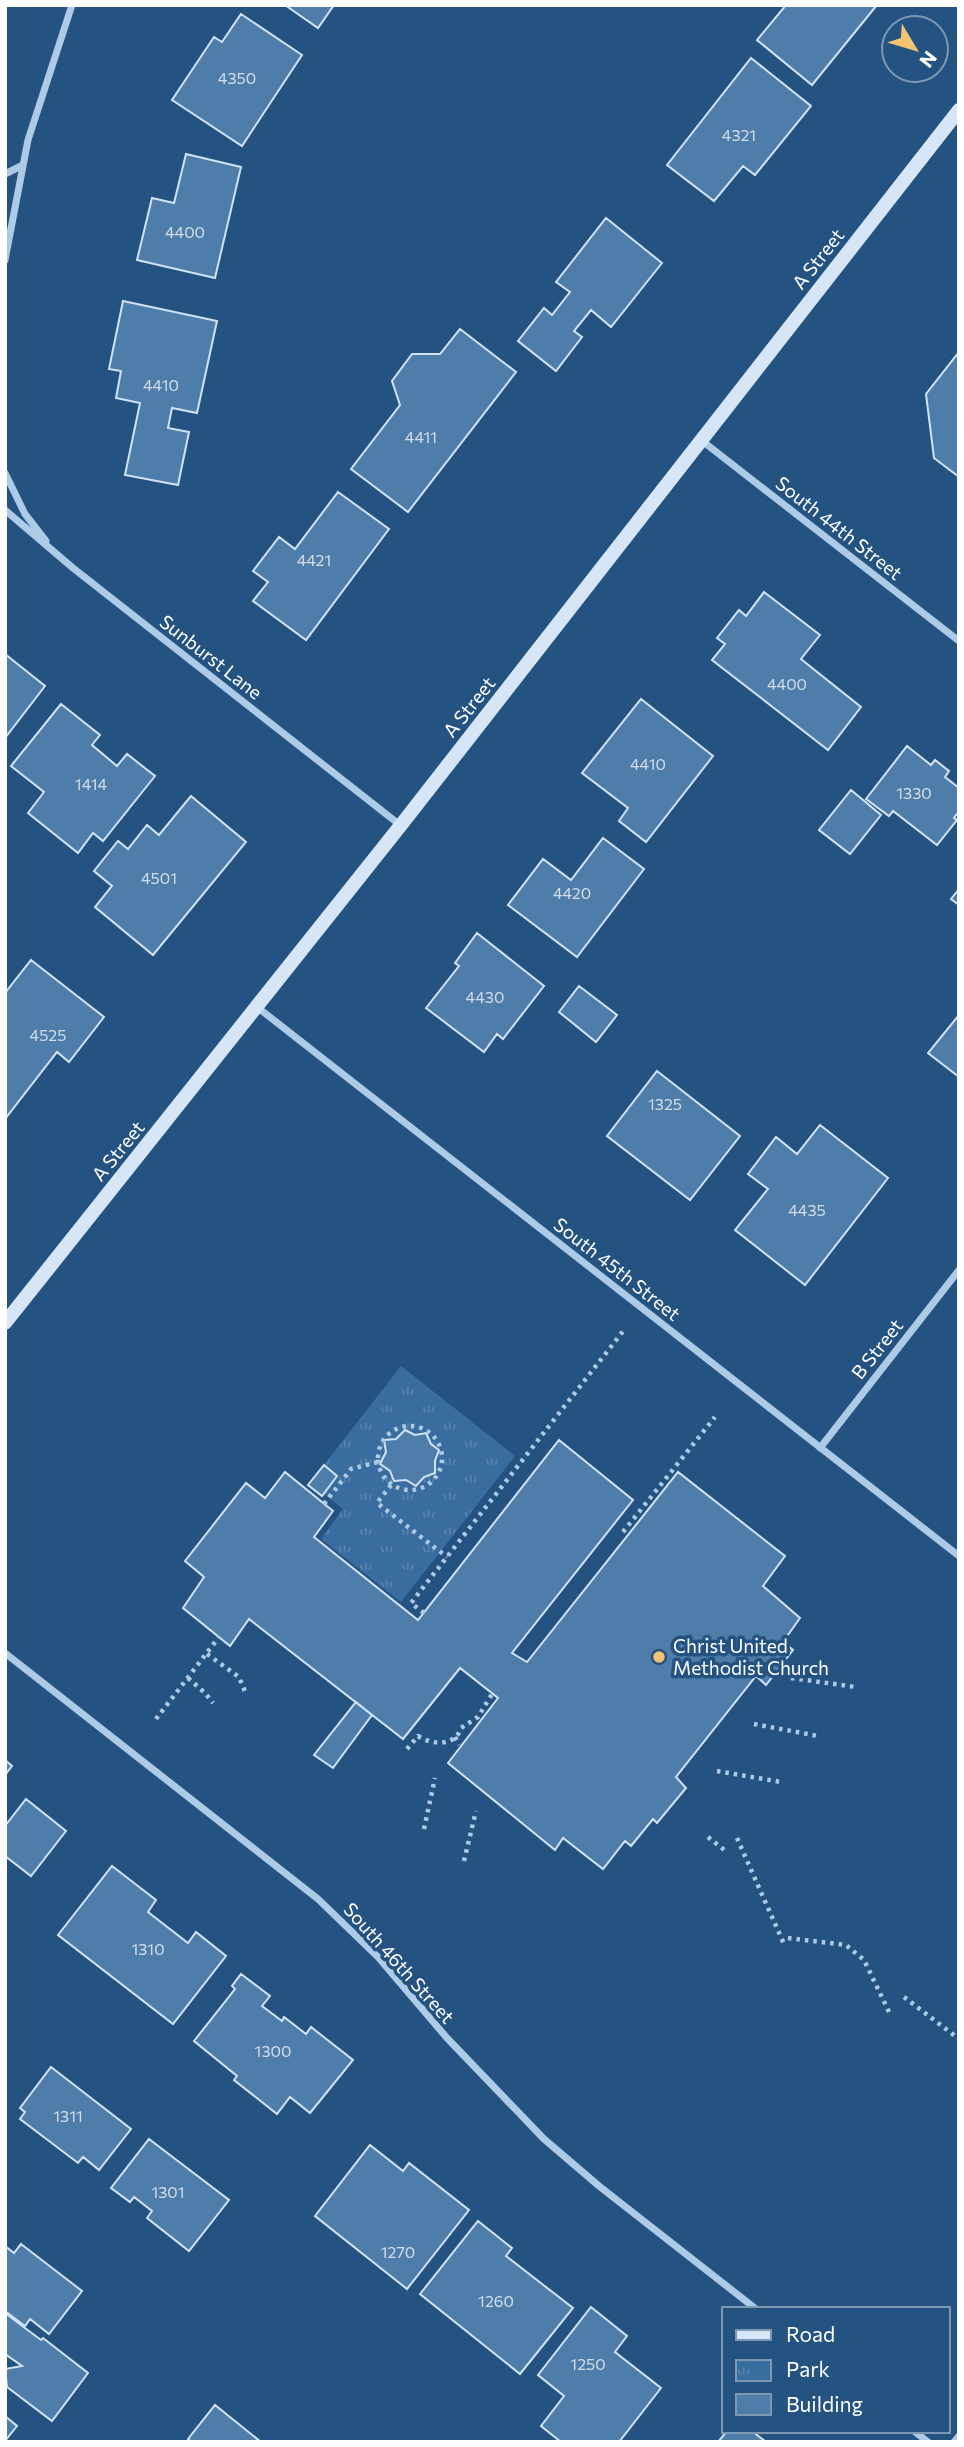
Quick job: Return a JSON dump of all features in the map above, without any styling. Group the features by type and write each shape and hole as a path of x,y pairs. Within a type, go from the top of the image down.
{"main road":[{"name":"A Street","path":"5,1323 401,825 959,110"}],"street":[{"path":"5,260 28,140 72,5"},
{"path":"5,174 23,165"},
{"name":"South 44th Street","path":"701,440 959,641"},
{"path":"5,473 25,514 58,555"},
{"name":"Sunburst Lane","path":"5,510 58,555 401,825"},
{"name":"South 45th Street","path":"257,1007 959,1556"},
{"name":"B Street","path":"820,1448 959,1270"},
{"name":"South 46th Street","path":"5,1653 317,1899 378,1958 447,2038 544,2139 598,2186 753,2307"},
{"path":"954,2442 959,2436"}],"path":[{"path":"424,1613 411,1603 624,1329"},
{"path":"623,1532 715,1417"},
{"path":"405,1426 426,1430 440,1447 441,1468 429,1484 420,1490 410,1491 391,1485 383,1477 378,1462 380,1446 386,1436 405,1426"},
{"path":"324,1504 351,1469 378,1462"},
{"path":"391,1485 377,1503 447,1557"},
{"path":"156,1719 219,1637"},
{"path":"207,1654 239,1677 246,1694"},
{"path":"188,1678 213,1703"},
{"path":"791,1678 856,1688"},
{"path":"407,1749 418,1736 427,1742 452,1740 461,1728 478,1717 492,1694"},
{"path":"754,1724 818,1736"},
{"path":"455,1737 459,1745"},
{"path":"718,1771 781,1782"},
{"path":"424,1829 435,1778"},
{"path":"464,1861 476,1811"},
{"path":"708,1837 727,1852"},
{"path":"737,1838 784,1944"},
{"path":"788,1938 846,1945 864,1960 890,2014"},
{"path":"904,1997 959,2039"}],"green space":[{"path":"401,1366 515,1456 401,1602 321,1539 343,1509 310,1483"}],"building":[{"path":"285,5 334,5 318,28"},
{"path":"786,5 877,5 812,85 757,40"},
{"path":"241,14 302,55 242,146 172,100 214,37 222,42"},
{"path":"751,58 811,106 755,175 743,166 714,201 667,165"},
{"path":"186,154 241,167 215,278 137,260 152,198 174,203"},
{"path":"606,218 662,263 611,327 591,310 574,331 582,337 556,371 518,341 544,308 552,315 570,292 556,282"},
{"path":"123,301 217,321 197,413 172,408 168,428 189,432 178,485 125,475 140,403 116,398 121,371 109,369"},
{"path":"460,329 516,372 408,512 351,469 400,405 392,381 412,354 440,354"},
{"path":"959,352 959,477 934,458 926,394"},
{"path":"338,492 389,529 306,640 253,601 268,582 253,571 279,537 295,549"},
{"path":"764,592 820,635 801,659 861,707 828,750 712,660 725,644 717,638 739,610 746,616"},
{"path":"5,654 45,686 5,738"},
{"path":"641,699 713,756 646,842 619,821 628,808 582,773"},
{"path":"61,704 100,735 92,745 117,766 127,754 155,776 103,841 93,833 78,853 28,813 44,792 11,766"},
{"path":"907,746 931,765 935,760 949,771 945,777 959,788 959,811 954,818 957,820 937,845 893,811 889,816 866,799"},
{"path":"851,790 881,815 850,854 819,830"},
{"path":"191,796 246,842 153,955 95,907 112,886 94,871 118,841 128,849 147,825 159,835"},
{"path":"603,838 644,869 577,957 508,905 543,859 571,880"},
{"path":"959,889 959,905 951,899"},
{"path":"477,933 544,986 503,1039 497,1034 484,1052 426,1008 459,966 455,963"},
{"path":"31,960 104,1017 69,1062 57,1052 5,1119 5,993"},
{"path":"579,986 617,1015 596,1042 559,1012"},
{"path":"959,1015 959,1077 928,1053"},
{"path":"657,1071 740,1136 690,1200 607,1136"},
{"path":"820,1125 888,1178 805,1285 735,1230 768,1189 748,1174 776,1137 797,1154"},
{"path":"405,1430 415,1435 426,1433 431,1444 439,1450 435,1473 424,1477 416,1486 406,1480 394,1481 390,1471 380,1464 386,1452 384,1440 396,1439"},
{"name":"Christ United Methodist Church","path":"559,1440 633,1500 512,1653 527,1662 678,1472 785,1556 763,1586 800,1618 783,1642 793,1650 766,1685 756,1676 676,1777 686,1788 657,1823 653,1819 631,1846 625,1841 603,1869 563,1838 555,1850 448,1763 498,1698 460,1668 403,1739 249,1619 230,1646 183,1608 204,1577 185,1561 246,1483 265,1498 285,1472 333,1511 314,1537 418,1620"},
{"path":"324,1465 337,1476 322,1496 308,1485"},
{"path":"356,1702 372,1715 333,1768 314,1755"},
{"path":"5,1760 12,1766 5,1775"},
{"path":"26,1799 66,1831 31,1876 5,1856 5,1826"},
{"path":"112,1866 156,1900 148,1912 188,1943 196,1932 226,1956 173,2024 58,1935"},
{"path":"241,1974 270,1996 262,2006 282,2021 284,2017 306,2034 311,2027 353,2060 310,2113 290,2097 277,2114 234,2080 237,2076 194,2041 235,1989 232,1986"},
{"path":"51,2067 131,2129 99,2170 83,2157 78,2163 20,2119 25,2112 20,2108"},
{"path":"149,2139 229,2200 189,2251 147,2218 152,2211 134,2197 130,2202 111,2188"},
{"path":"370,2145 403,2171 409,2163 469,2210 407,2289 315,2216"},
{"path":"478,2221 512,2248 506,2256 573,2308 520,2374 420,2294"},
{"path":"21,2244 82,2291 49,2334 30,2319 25,2326 5,2311 5,2246 14,2253"},
{"path":"591,2307 627,2336 615,2352 661,2388 619,2442 561,2442 541,2426 564,2396 538,2375"},
{"path":"5,2313 88,2373 52,2421 7,2387 5,2369 22,2366 5,2354"},
{"path":"215,2405 261,2442 192,2442 188,2439"},
{"path":"5,2416 17,2426 5,2441"},
{"path":"725,2433 755,2433 766,2442 718,2442"}],"place":[{"name":"Christ United Methodist Church","path":"659,1657"}]}
